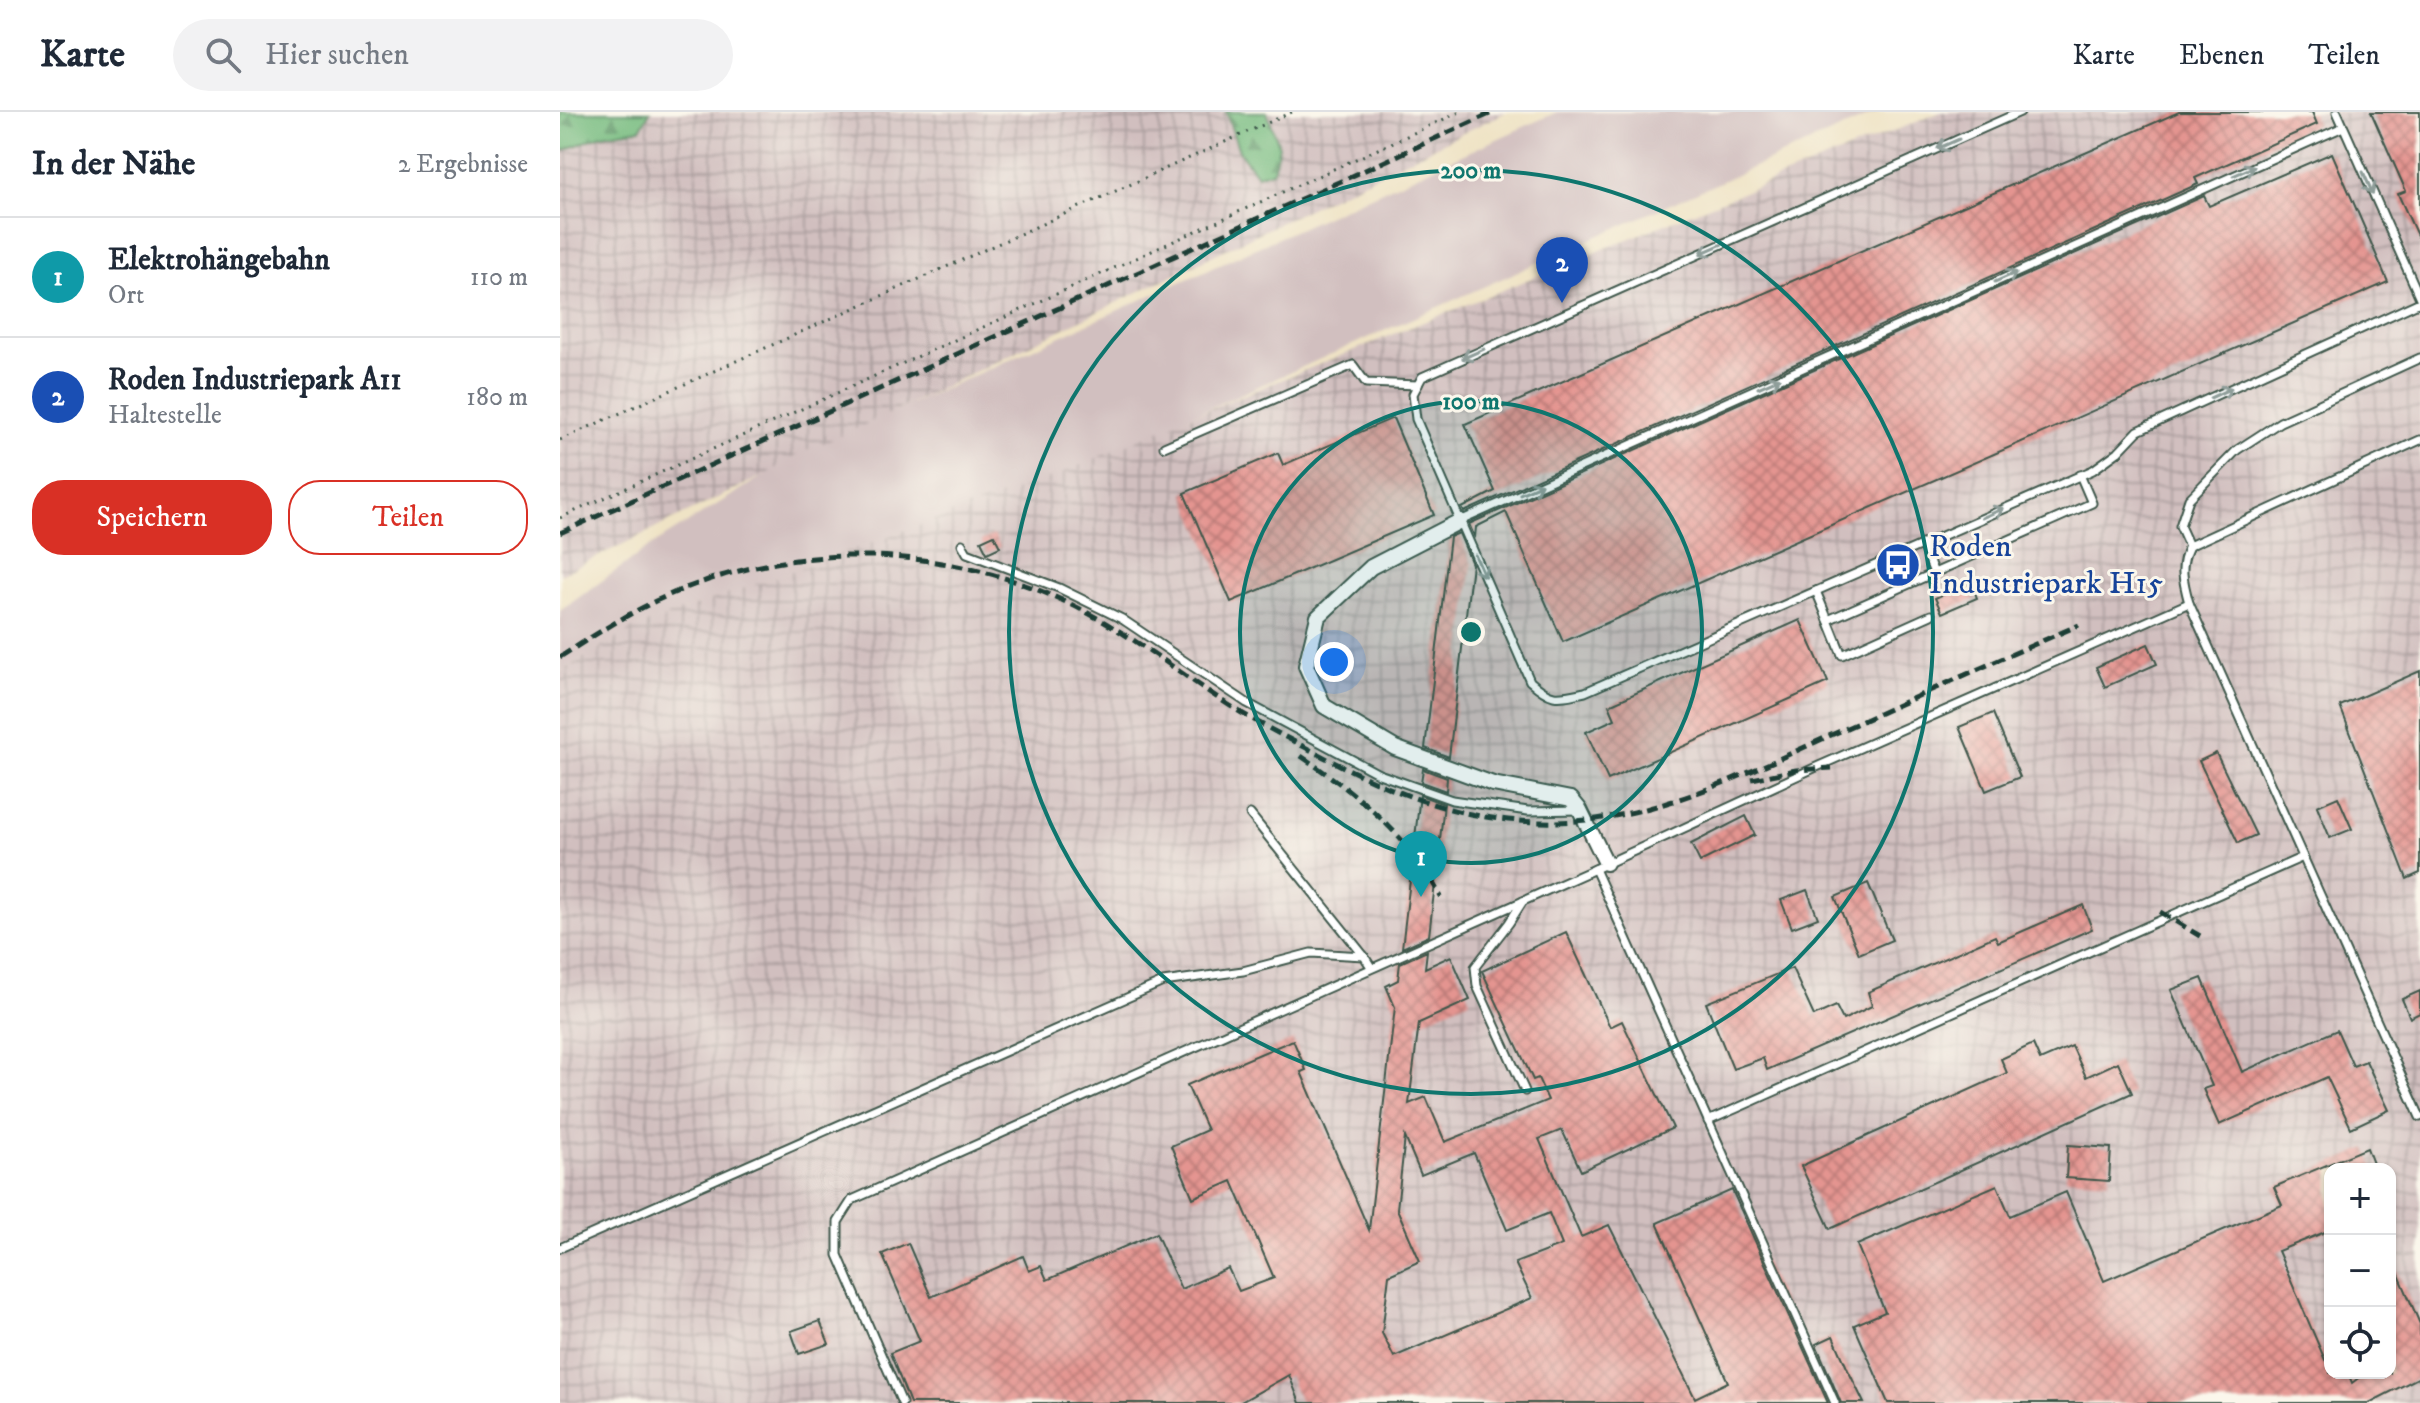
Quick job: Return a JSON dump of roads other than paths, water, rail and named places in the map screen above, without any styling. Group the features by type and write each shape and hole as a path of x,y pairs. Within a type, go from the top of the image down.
{"street":[{"path":"1460,521 1371,567 1318,617 1306,666 1324,706 1395,748 1493,784 1571,799 1580,810 1600,866"}],"lane":[{"path":"2020,112 1422,377 1413,394 1416,419 1530,681 1545,695 1559,697 1585,692 2093,470 2118,452 2138,431 2420,300 2337,112"},
{"path":"1460,521 2343,127"},
{"path":"2189,546 2180,526 2189,499 2237,450 2280,422 2420,358"},
{"path":"1164,447 1353,365 1366,383 1418,385"},
{"path":"2420,440 2189,546 2182,559 2182,579 2189,603 2420,1117"},
{"path":"1828,620 2092,503 2080,475"},
{"path":"962,544 967,553 1059,588 1122,619 1247,703 1379,774 1452,800 1528,811 1580,810"},
{"path":"1922,544 1934,573"},
{"path":"1816,591 1842,655 1931,615"},
{"path":"902,1403 838,1255 838,1222 852,1200 2189,603"},
{"path":"1250,814 1371,967"},
{"path":"1708,1121 2303,857"},
{"path":"1600,866 1708,1121 1835,1403"},
{"path":"1524,899 1475,967 1477,986 1525,1091"},
{"path":"560,1248 1163,982 1243,971 1311,953 1364,956"}],"railway":[{"path":"560,533 1494,112"},
{"path":"560,657 660,599 713,578 768,564 824,557 881,556 937,562 992,574 1046,593 1097,618 1245,715 1375,782 1454,810 1540,822 1580,821 1618,815 1693,794 1766,765 2079,625"},
{"path":"1301,756 1362,801 1397,835 1441,897"},
{"path":"1752,779 1796,770 1832,768"},
{"path":"2160,912 2200,936"}],"place":[{"name":"Roden Industriepark A11","path":"1562,303"},
{"name":"Roden Industriepark H15","path":"1898,565"},
{"name":"Elektrohängebahn","path":"1421,897"}]}
